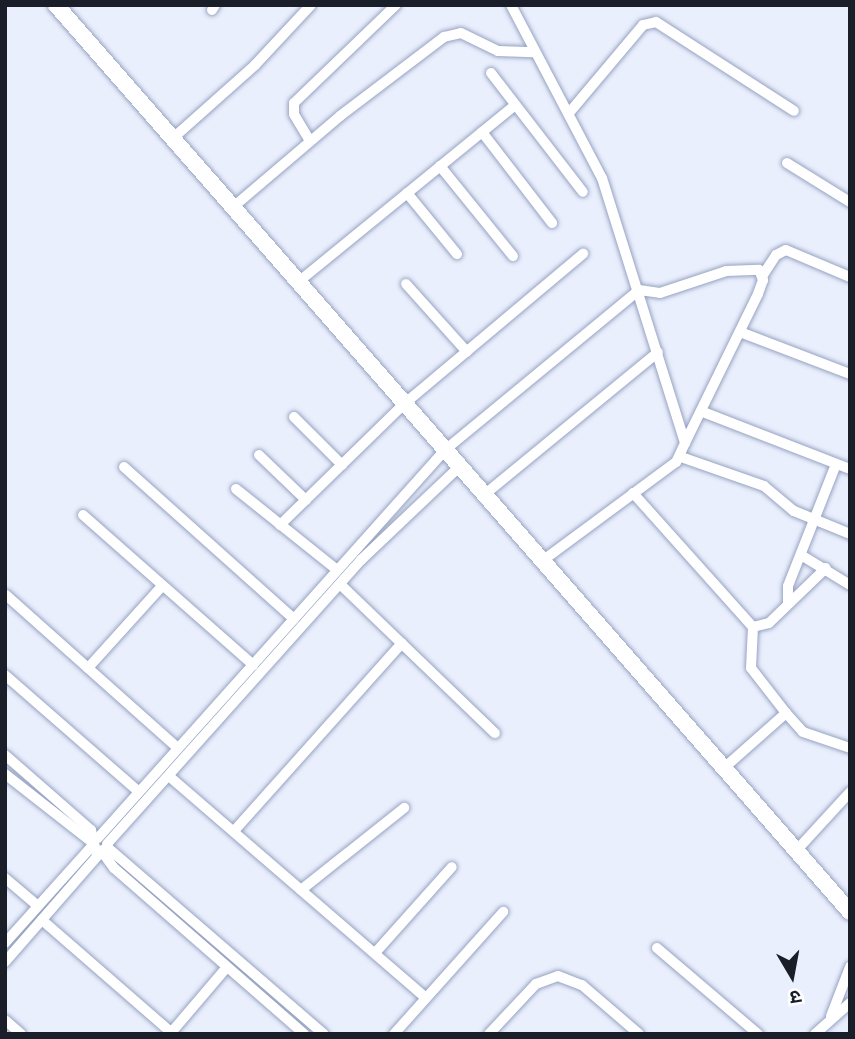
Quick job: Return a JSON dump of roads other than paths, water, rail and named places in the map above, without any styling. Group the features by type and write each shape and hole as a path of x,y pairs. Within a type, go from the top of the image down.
{"main road":[{"path":"56,5 850,912"}],"street":[{"path":"172,139 255,65 311,5"},
{"path":"310,141 294,114 294,103 396,5"},
{"path":"511,5 533,52 597,166 639,290 685,443"},
{"path":"569,113 643,25 656,22 794,111"},
{"path":"232,208 310,141 453,34 469,35 498,51 533,52"},
{"path":"491,74 583,192"},
{"path":"297,283 515,105"},
{"path":"482,132 552,223"},
{"path":"788,163 850,202"},
{"path":"440,166 513,256"},
{"path":"407,193 457,254"},
{"path":"542,561 681,457 685,443 703,412 740,332 763,275 776,255 786,250 850,277"},
{"path":"280,525 404,404 583,254"},
{"path":"5,962 42,920 138,791 445,450 639,290 660,293 740,269 763,275"},
{"path":"406,284 467,352"},
{"path":"740,332 850,374"},
{"path":"484,495 658,352"},
{"path":"703,412 850,469"},
{"path":"294,417 342,465"},
{"path":"258,455 306,500"},
{"path":"681,457 764,486 794,511 850,534"},
{"path":"788,604 788,586 836,464"},
{"path":"124,467 294,620"},
{"path":"5,943 37,906 170,777 340,584 411,508 459,467"},
{"path":"236,489 337,570"},
{"path":"633,493 753,627 763,627 826,568"},
{"path":"83,515 253,664"},
{"path":"801,555 850,585"},
{"path":"340,584 495,733"},
{"path":"88,668 162,586"},
{"path":"6,595 178,748"},
{"path":"753,627 749,662 786,713 803,732 850,748"},
{"path":"234,831 402,643"},
{"path":"5,675 138,791"},
{"path":"724,768 786,713"},
{"path":"5,755 87,826 100,845 227,967 304,1034"},
{"path":"5,774 100,845 324,1034"},
{"path":"170,777 426,998"},
{"path":"796,851 850,792"},
{"path":"301,890 404,808"},
{"path":"375,953 452,867"},
{"path":"5,878 37,906"},
{"path":"394,1034 503,912"},
{"path":"42,920 172,1033 227,967"},
{"path":"657,948 758,1034"},
{"path":"831,1016 849,974"},
{"path":"489,1034 536,984 558,976 582,985 639,1034"},
{"path":"815,1034 831,1016 850,1003"},
{"path":"5,1020 21,1034"}]}
